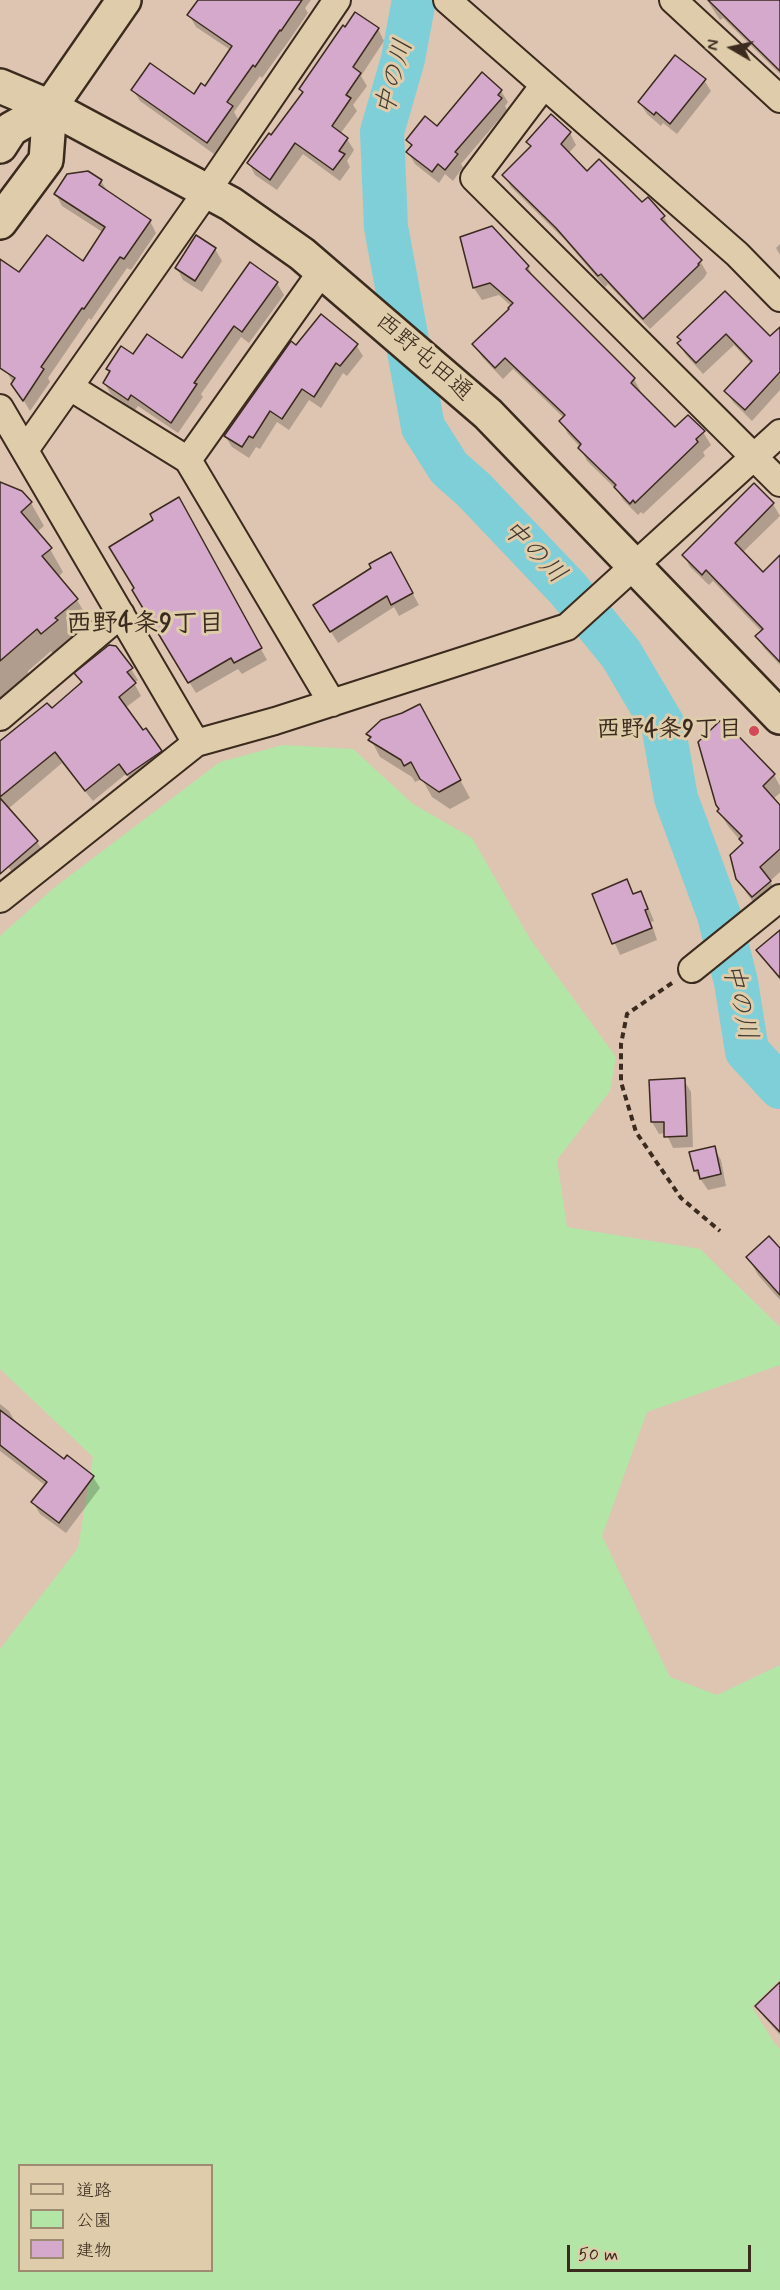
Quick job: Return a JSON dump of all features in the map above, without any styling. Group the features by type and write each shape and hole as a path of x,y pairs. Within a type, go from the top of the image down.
{"street":[{"path":"0,146 11,129 50,107 124,0"},
{"path":"13,443 70,387 337,0"},
{"path":"673,0 780,99"},
{"path":"450,2 737,254 780,298"},
{"path":"544,85 474,178 780,483"},
{"name":"西野屯田通","path":"0,86 50,107 231,204 302,254 488,414 780,717"},
{"path":"0,222 46,160 50,107"},
{"path":"188,459 322,271"},
{"path":"70,387 188,459 332,703"},
{"path":"0,408 13,443 121,614 196,743"},
{"path":"0,899 196,743 332,703 567,627 780,433"},
{"path":"0,717 121,614"},
{"path":"692,969 780,898"}],"path":[{"path":"692,969 627,1014 621,1044 621,1082 636,1132 681,1198 720,1231"}],"green space":[{"path":"283,745 353,749 413,804 472,838 530,939 616,1057 610,1091 557,1160 567,1227 700,1249 780,1327 780,1365 647,1412 602,1536 670,1677 717,1695 780,1665 780,1979 752,2007 780,2049 780,2290 0,2290 0,1649 78,1548 93,1457 0,1369 0,936 55,887 220,762"}],"building":[{"path":"198,0 302,0 255,67 253,65 227,102 233,106 207,143 131,90 150,63 194,94 201,83 205,86 232,46 187,15"},
{"path":"708,0 780,0 780,71"},
{"path":"355,12 379,28 353,67 361,73 346,95 351,98 332,126 348,138 339,151 345,154 333,170 295,143 270,180 247,163 303,92 299,89 343,25 345,27"},
{"path":"675,55 706,79 670,124 656,112 654,115 638,102"},
{"path":"482,72 502,90 498,95 502,98 455,152 458,154 445,170 438,164 432,172 406,152 412,145 406,140 425,116 437,126"},
{"path":"551,114 571,132 561,144 587,171 599,159 642,202 648,197 665,216 661,219 702,260 643,319 601,274 598,276 556,228 502,175 531,146 526,142"},
{"path":"88,171 102,180 99,185 151,220 124,259 120,257 84,309 82,308 41,367 44,369 23,401 11,384 15,378 0,368 0,259 19,272 47,235 83,261 105,227 54,194 67,174"},
{"path":"492,226 529,266 526,269 635,378 631,383 675,427 688,415 705,431 696,439 698,442 635,503 633,500 630,504 614,487 616,485 578,448 581,444 559,421 565,415 505,358 495,368 472,344 513,303 490,283 473,288 460,237"},
{"path":"196,235 216,248 195,281 175,268"},
{"path":"250,262 278,282 242,332 234,326 194,383 197,384 171,423 131,395 128,400 103,383 110,371 106,369 121,346 133,354 147,334 182,358"},
{"path":"725,291 770,336 780,327 780,372 745,410 724,391 752,361 726,334 696,363 677,343 681,340 677,337"},
{"path":"321,314 358,344 340,366 336,363 314,397 302,389 282,419 270,411 253,438 249,436 242,447 224,436 291,341 296,345"},
{"path":"0,482 22,491 32,502 21,512 52,548 42,556 78,599 55,618 58,620 41,634 37,629 0,661"},
{"path":"754,483 774,503 735,543 763,572 780,555 780,662 755,636 763,629 706,570 702,575 682,555"},
{"path":"179,497 262,648 234,663 231,658 188,683 109,547 153,520 150,514"},
{"path":"391,552 413,593 391,605 387,596 330,632 313,605 371,568 369,564"},
{"path":"109,645 116,646 133,668 127,672 136,683 119,697 143,730 146,728 162,751 127,775 119,764 85,791 55,752 0,797 0,741 47,703 52,708 82,682 74,673"},
{"path":"420,704 461,780 439,792 420,779 411,762 404,766 401,760 368,740 371,737 366,734 381,720"},
{"path":"722,719 775,774 763,786 780,805 780,849 760,867 771,881 752,897 736,879 730,855 743,843 739,839 742,836 717,811 719,809 698,742"},
{"path":"0,798 38,841 0,874"},
{"path":"627,879 633,894 641,891 652,928 612,944 592,894"},
{"path":"780,930 780,978 756,950"},
{"path":"685,1078 687,1136 664,1137 664,1122 651,1122 649,1080"},
{"path":"715,1146 721,1174 700,1179 698,1170 694,1171 689,1152"},
{"path":"769,1236 780,1248 780,1295 746,1257"},
{"path":"0,1410 64,1459 67,1455 94,1476 59,1523 31,1502 47,1482 0,1445"},
{"path":"780,1982 780,2032 755,2006"}],"waterway":[{"name":"中の川","path":"414,0 403,59 382,132 386,227 423,427 449,468 474,490 568,589 621,654 663,725 676,798 719,915 736,982 747,1051 780,1087"}],"place":[{"name":"西野4条9丁目","path":"754,731"}],"district":[{"name":"西野4条9丁目","path":"145,626"}]}
